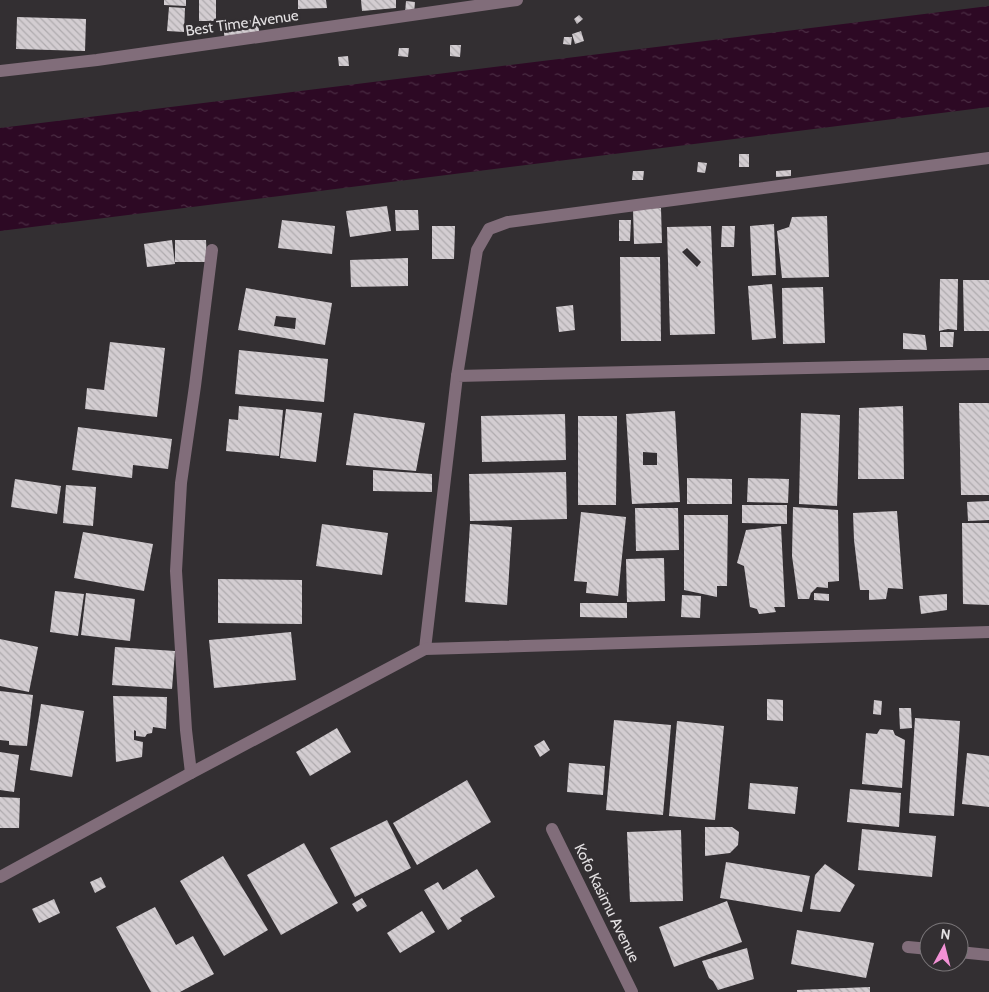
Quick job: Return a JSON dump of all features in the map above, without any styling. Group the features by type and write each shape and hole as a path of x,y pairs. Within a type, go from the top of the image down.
{"street":[{"name":"Best Time Avenue","path":"0,72 517,0"},
{"path":"425,649 457,376 477,250 489,229 508,222 989,158"},
{"path":"191,774 186,730 176,570 181,483 212,250"},
{"path":"457,376 989,364"},
{"path":"0,877 425,649 989,632"},
{"name":"Kofo Kasimu Avenue","path":"552,829 632,992"},
{"path":"908,947 919,948"},
{"path":"969,953 989,955"}],"water":[{"path":"989,6 989,107 0,231 0,128"}],"building":[{"path":"164,0 186,0 186,6 164,5"},
{"path":"199,0 216,0 216,21 199,21"},
{"path":"298,0 326,0 327,8 298,9"},
{"path":"361,0 396,0 396,8 362,11"},
{"path":"406,1 415,2 414,13 405,13"},
{"path":"169,7 185,8 184,32 167,31"},
{"path":"579,15 583,19 577,24 574,19"},
{"path":"17,17 86,19 85,51 16,49"},
{"path":"257,19 260,36 225,41 223,25"},
{"path":"581,31 584,41 575,44 572,34"},
{"path":"564,37 572,37 571,45 563,44"},
{"path":"450,45 461,45 460,57 450,56"},
{"path":"399,48 409,48 408,57 398,56"},
{"path":"348,56 349,66 339,66 338,57"},
{"path":"739,154 749,154 749,167 739,167"},
{"path":"698,162 707,163 705,173 697,172"},
{"path":"791,170 791,176 776,177 776,171"},
{"path":"633,171 644,171 643,180 632,180"},
{"path":"387,206 391,231 350,237 346,211"},
{"path":"661,208 662,243 634,244 633,209"},
{"path":"395,210 418,210 419,230 396,231"},
{"path":"827,216 829,277 782,278 777,231 789,227 792,217"},
{"path":"282,220 335,226 332,254 278,248"},
{"path":"619,220 631,220 630,241 619,241"},
{"path":"774,224 776,275 752,276 750,226"},
{"path":"432,226 455,226 454,259 432,259"},
{"path":"711,226 715,334 670,335 667,227","holes":["687,248 701,262 697,267 682,252"]},
{"path":"722,226 735,226 734,247 721,247"},
{"path":"172,240 175,264 147,267 144,244"},
{"path":"175,240 206,240 207,262 175,262"},
{"path":"620,257 660,257 661,341 621,341"},
{"path":"408,258 408,286 351,287 350,260"},
{"path":"940,279 958,279 957,330 939,331"},
{"path":"963,280 989,280 989,331 964,331"},
{"path":"772,284 776,338 752,340 748,286"},
{"path":"823,287 825,343 783,344 782,288"},
{"path":"246,288 332,303 325,345 238,330","holes":["276,316 296,318 295,329 274,326"]},
{"path":"573,305 575,330 559,332 556,307"},
{"path":"940,332 954,332 953,347 940,347"},
{"path":"903,333 925,335 927,350 903,349"},
{"path":"110,342 165,348 157,417 85,409 87,388 104,390"},
{"path":"239,350 328,359 324,402 235,394"},
{"path":"959,403 989,403 989,495 961,495"},
{"path":"239,406 283,410 279,456 226,451 229,419 238,420"},
{"path":"903,406 904,479 858,479 859,408"},
{"path":"286,409 322,413 316,462 280,458"},
{"path":"675,411 680,502 632,504 626,414","holes":["643,452 657,453 657,465 643,465"]},
{"path":"354,413 425,423 416,471 346,465"},
{"path":"801,413 840,415 837,506 799,504"},
{"path":"565,414 566,460 482,462 481,416"},
{"path":"578,416 617,416 616,505 578,505"},
{"path":"78,427 172,439 168,469 133,465 132,478 72,470"},
{"path":"373,470 432,474 432,492 373,491"},
{"path":"566,472 567,519 470,521 469,474"},
{"path":"687,478 732,479 732,504 687,504"},
{"path":"748,478 789,479 788,503 747,502"},
{"path":"15,479 61,486 57,514 11,507"},
{"path":"66,485 96,487 93,526 63,523"},
{"path":"989,501 989,520 968,521 967,502"},
{"path":"742,505 787,505 787,524 742,523"},
{"path":"793,507 838,510 839,581 828,582 828,588 817,587 811,593 809,599 798,599 792,556"},
{"path":"635,508 678,508 679,550 636,551"},
{"path":"897,511 903,589 888,588 886,599 869,600 869,590 860,590 853,513"},
{"path":"581,512 626,517 618,596 586,593 587,582 574,581"},
{"path":"684,515 728,515 727,586 717,586 717,597 684,590"},
{"path":"962,523 989,523 989,605 963,604"},
{"path":"322,524 388,533 382,575 316,566"},
{"path":"470,524 512,527 507,605 465,602"},
{"path":"781,526 785,607 774,607 776,612 759,614 757,609 750,607 744,566 737,563 746,530"},
{"path":"83,532 153,544 144,591 74,578"},
{"path":"664,558 665,601 627,602 626,559"},
{"path":"218,579 302,580 302,624 218,623"},
{"path":"55,591 84,594 78,636 50,632"},
{"path":"86,593 135,599 130,641 81,635"},
{"path":"814,593 829,594 829,601 814,600"},
{"path":"947,594 947,610 921,614 919,596"},
{"path":"682,595 701,596 700,618 681,617"},
{"path":"580,603 627,603 627,618 580,617"},
{"path":"291,632 296,680 214,688 209,640"},
{"path":"0,639 38,647 29,692 0,686"},
{"path":"115,647 175,651 172,689 112,685"},
{"path":"0,691 33,695 27,746 9,745 9,741 0,740"},
{"path":"113,696 167,697 166,729 153,727 152,733 147,734 145,737 136,736 136,731 134,730 134,740 143,742 142,757 116,762"},
{"path":"767,699 783,700 783,721 767,720"},
{"path":"874,700 882,701 881,715 873,714"},
{"path":"41,704 84,711 72,777 30,770"},
{"path":"899,708 911,708 912,728 900,729"},
{"path":"915,718 960,721 954,816 909,813"},
{"path":"614,720 671,725 663,815 606,810"},
{"path":"677,721 724,726 715,820 669,816"},
{"path":"337,728 351,752 310,776 296,752"},
{"path":"880,729 893,730 895,735 905,740 902,788 862,784 866,733 877,734"},
{"path":"544,740 550,750 540,757 534,746"},
{"path":"0,752 19,755 14,792 0,790"},
{"path":"967,753 989,756 989,807 962,804"},
{"path":"569,763 605,766 603,795 567,792"},
{"path":"467,780 491,822 417,865 393,823"},
{"path":"750,783 798,787 795,814 748,809"},
{"path":"850,789 901,793 899,827 847,822"},
{"path":"0,797 20,798 19,828 0,828"},
{"path":"387,820 411,868 355,897 330,848"},
{"path":"705,827 732,827 739,832 738,845 730,853 705,856"},
{"path":"862,829 936,836 932,877 858,870"},
{"path":"681,830 683,901 630,902 627,832"},
{"path":"304,843 338,903 281,935 247,875"},
{"path":"223,856 268,930 224,956 180,881"},
{"path":"726,862 810,876 802,912 720,898"},
{"path":"825,864 855,885 840,912 810,909 815,875"},
{"path":"477,869 495,897 460,918 462,921 448,930 424,890 438,882 443,890"},
{"path":"101,877 106,887 95,893 90,882"},
{"path":"362,898 367,906 357,912 352,904"},
{"path":"54,899 60,913 39,923 32,909"},
{"path":"727,901 742,942 674,967 659,927"},
{"path":"155,907 176,945 193,936 214,974 180,992 151,992 116,927"},
{"path":"422,911 435,932 400,953 387,933"},
{"path":"797,930 874,943 866,978 791,964"},
{"path":"747,948 754,979 718,990 709,978 702,961"},
{"path":"870,987 870,992 797,992 797,990"}]}
